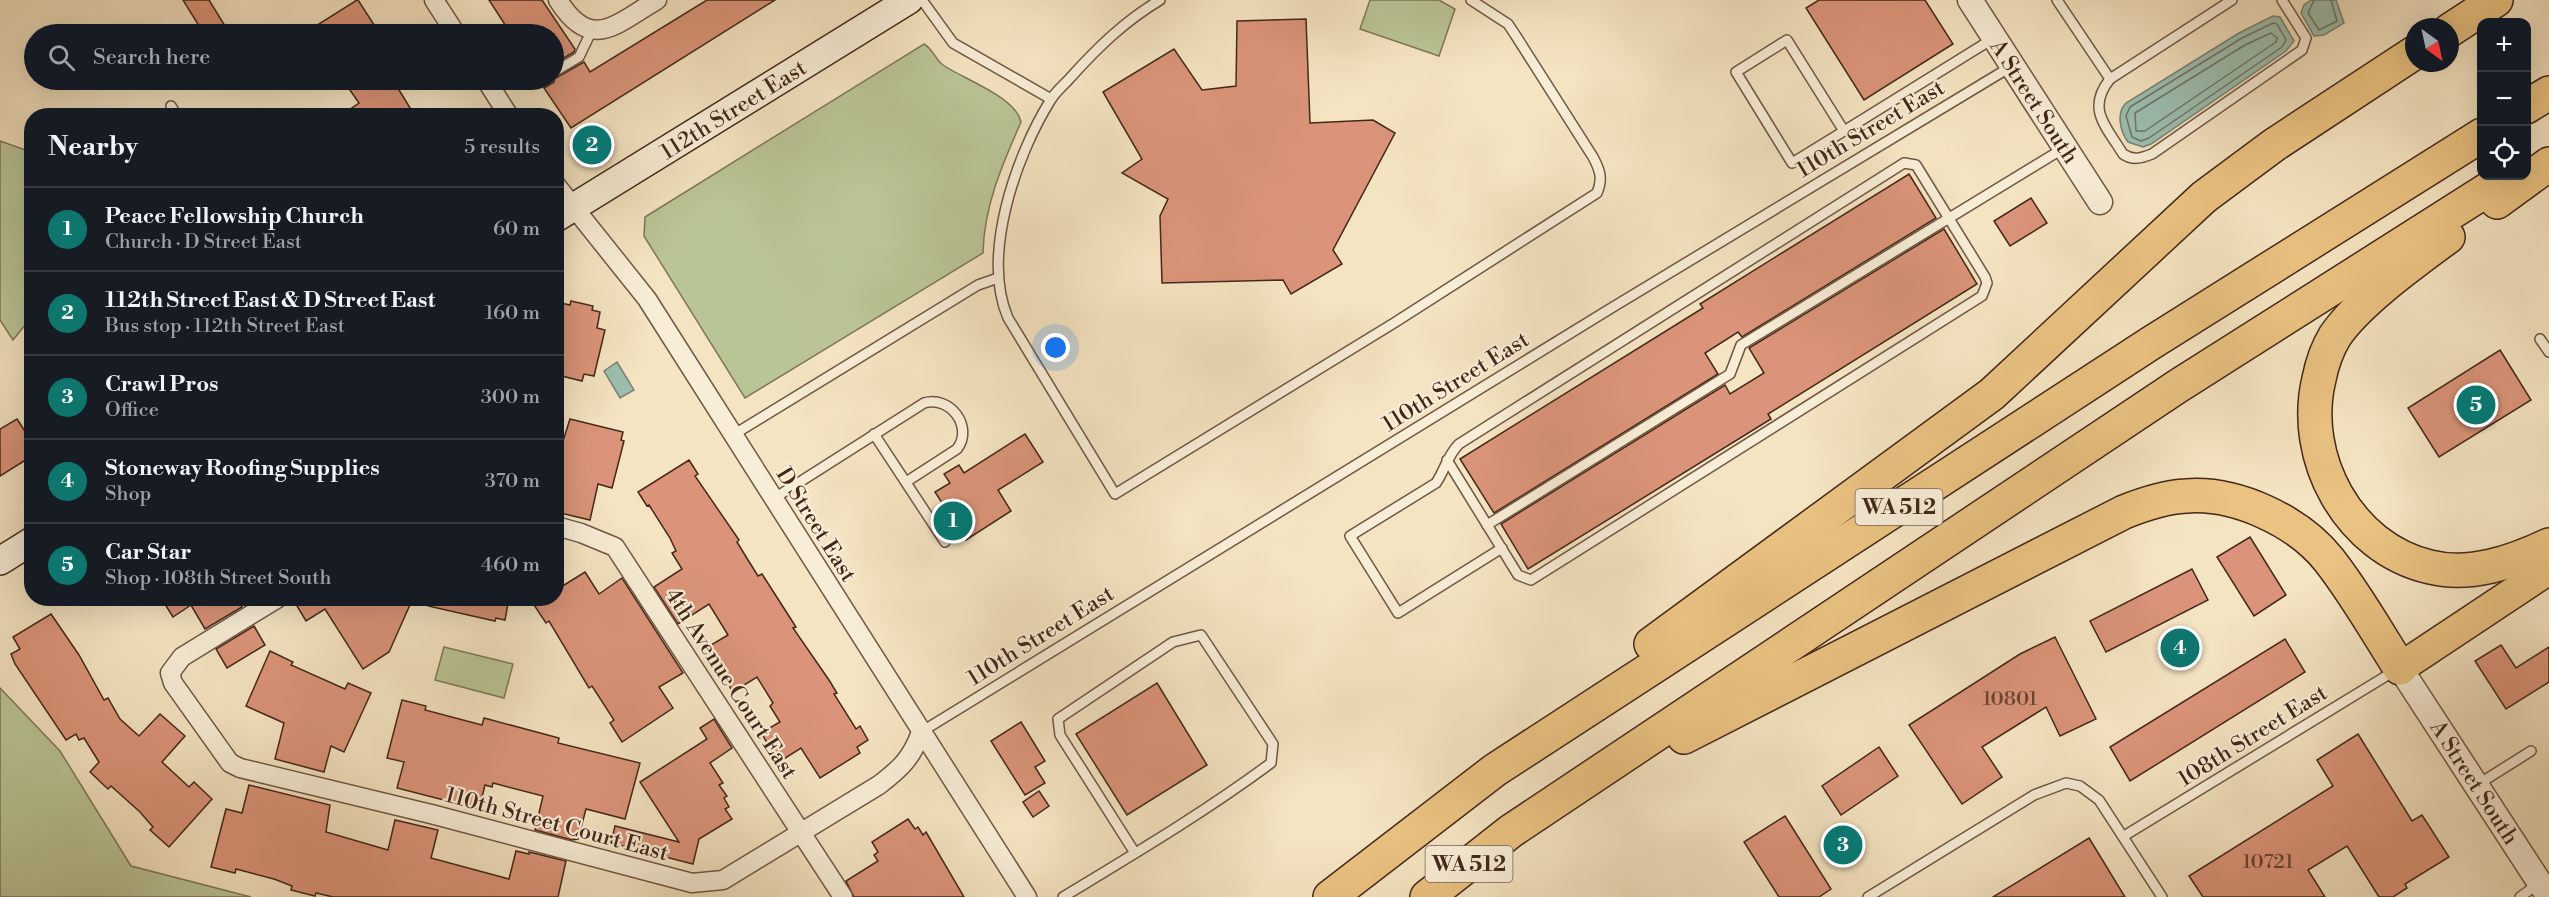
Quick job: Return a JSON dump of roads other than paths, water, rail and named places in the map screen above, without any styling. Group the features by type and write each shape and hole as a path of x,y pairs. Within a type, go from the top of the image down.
{"highway":[{"path":"2459,24 2496,0"},
{"path":"1435,814 1590,688 1992,394 2204,198 2274,145 2405,59"},
{"path":"2531,104 2549,93"},
{"name":"WA 512","path":"1330,897 1435,814 1514,757 2141,349 2477,138"},
{"path":"2531,162 2549,150"},
{"path":"2549,164 2426,253 2342,327 2323,363 2314,404 2314,420 2318,453 2340,502 2372,536 2400,555 2428,567 2472,570 2527,555 2549,545"},
{"name":"WA 512","path":"1427,897 1511,831 2168,392 2503,180"},
{"path":"1511,831 1654,752 2124,512 2164,499 2195,496 2231,501 2276,519 2302,534 2328,559 2400,668"}],"main road":[{"name":"112th Street East","path":"566,213 893,7"},
{"path":"0,561 24,546"},
{"path":"2400,668 2549,569"}],"street":[{"path":"434,0 450,24"},
{"path":"558,0 569,17 579,26 592,30 609,29 657,0"},
{"name":"A Street South","path":"1970,0 2100,202"},
{"path":"492,90 504,108"},
{"name":"D Street East","path":"566,213 647,299 1027,897"},
{"name":"4th Avenue Court East","path":"564,528 615,547 843,897"},
{"name":"110th Street Court East","path":"265,606 182,657 170,673 172,683 231,762 240,768 431,814 692,883 723,880 901,769 915,751 921,732"},
{"name":"A Street South","path":"2400,668 2544,889"}],"lane":[{"path":"922,0 952,43 1051,99"},
{"path":"1160,0 1134,16 1109,36 1051,99 1020,160 1002,227 998,278 1008,318 1115,494 1348,352 1597,193 1602,183 1596,163 1516,36 1508,24 1471,0"},
{"path":"2057,0 2110,79"},
{"path":"2232,0 2110,79 2101,91 2098,113 2123,154 2129,158 2140,159 2152,154 2302,50 2306,38 2282,0"},
{"path":"564,66 579,57 592,30"},
{"path":"1844,131 1787,40 1736,72 1792,163 1844,131 1994,38"},
{"name":"110th Street East","path":"921,732 1612,307 2012,66"},
{"path":"1487,525 1730,374 1741,345 2064,147"},
{"path":"1447,460 1502,548 1518,575 1531,580 1538,576 1982,296 1987,283 1985,277 1916,165 1904,163 1459,444 1447,460 1436,483 1350,536 1398,613 1502,548"},
{"path":"733,435 978,285 998,278"},
{"path":"2540,339 2549,352"},
{"path":"773,499 874,434 931,401 949,406 962,424 962,442 957,449 906,482"},
{"path":"874,434 945,542"},
{"path":"1063,897 1135,853 1227,796 1271,763 1273,744 1201,635 1173,642 1058,719 1059,735 1135,853"},
{"name":"108th Street East","path":"2124,836 2400,668"},
{"path":"2477,785 2531,751"},
{"path":"1869,897 2034,795 2066,783 2080,786 2099,800 2162,897"},
{"path":"2520,897 2544,889"}],"water":[{"path":"2311,0 2336,0 2344,23 2324,35 2314,36 2301,13 2304,5"},
{"path":"2273,16 2280,17 2294,41 2286,51 2151,144 2143,147 2128,142 2120,122 2121,112 2126,103 2239,33"},
{"path":"617,362 634,390 620,398 604,371"}],"place":[{"name":"112th Street East & D Street East","path":"592,145"},
{"name":"Car Star","path":"2476,405"},
{"name":"Peace Fellowship Church","path":"953,521"},
{"name":"Stoneway Roofing Supplies","path":"2180,648"},
{"name":"Crawl Pros","path":"1843,845"}]}
